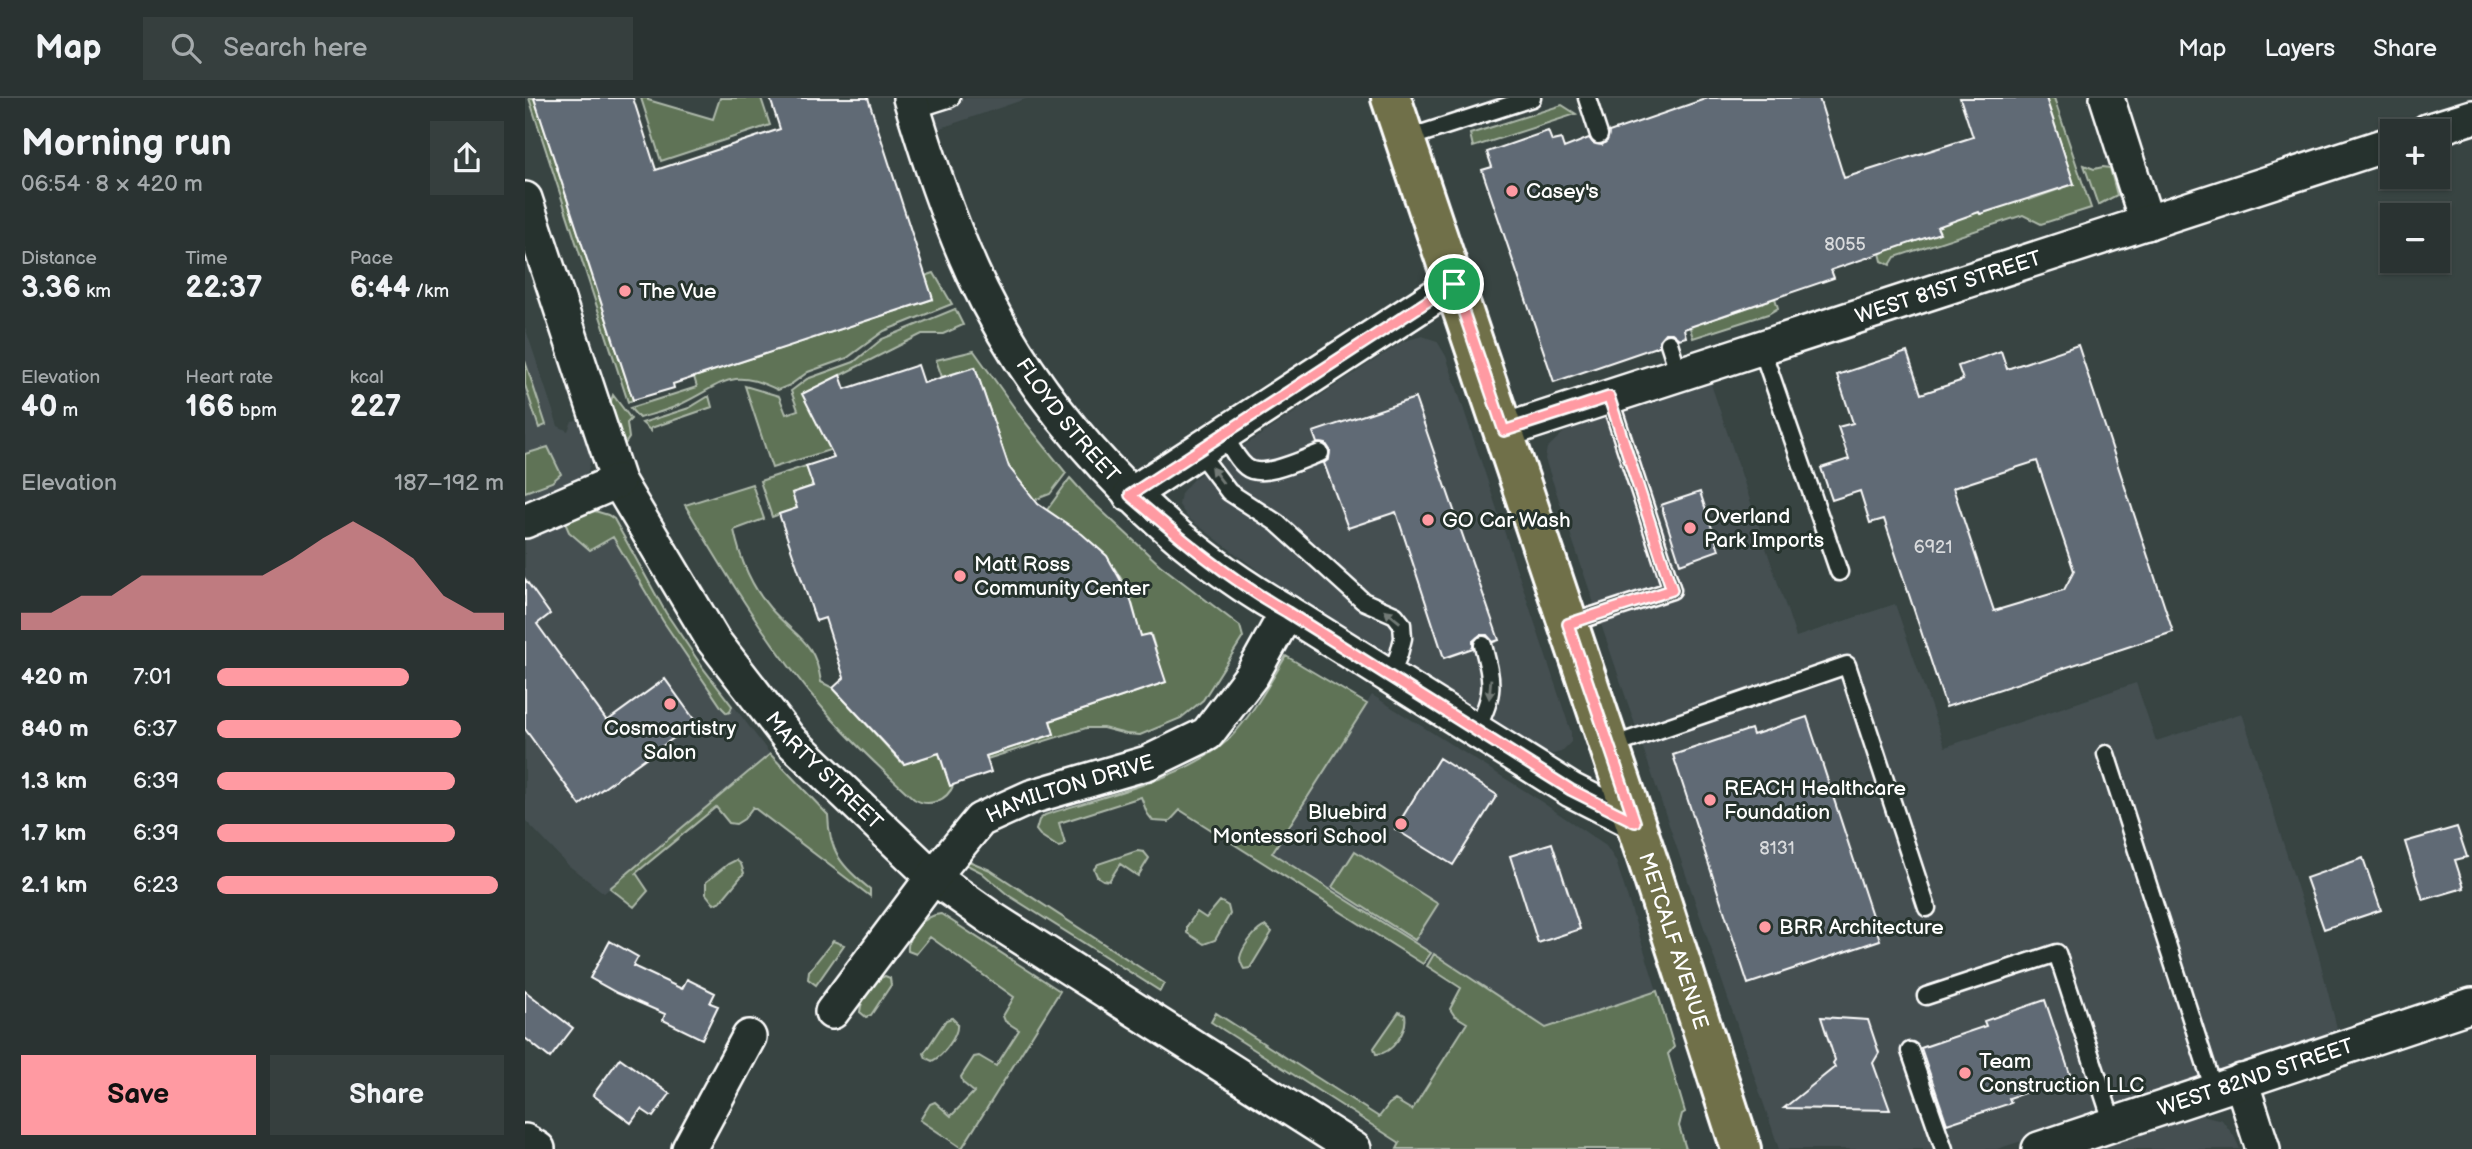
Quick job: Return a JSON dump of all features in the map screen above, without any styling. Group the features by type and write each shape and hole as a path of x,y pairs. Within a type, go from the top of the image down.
{"main road":[{"name":"METCALF AVENUE","path":"1391,98 1635,822 1741,1149"}],"street":[{"path":"2107,98 2147,223"},
{"name":"FLOYD STREET","path":"911,104 947,213 975,276 1011,341 1059,412 1130,495 1199,554 1250,591 1571,790 1635,822"},
{"path":"2450,124 2472,117"},
{"name":"WEST 81ST STREET","path":"1504,431 2380,147"},
{"name":"MARTY STREET","path":"525,199 618,481 713,640 790,740 933,877 991,918 1354,1149"},
{"path":"1130,495 1454,284"},
{"path":"525,521 618,481"},
{"name":"HAMILTON DRIVE","path":"832,1012 933,877 980,820 1031,797 1147,763 1206,734 1252,675 1287,612"},
{"name":"WEST 82ND STREET","path":"2039,1149 2472,1005"},
{"path":"688,1149 749,1037"},
{"path":"2227,1086 2263,1149"},
{"path":"525,1141 538,1149"}],"lane":[{"path":"911,104 951,98"},
{"path":"1405,139 1532,98"},
{"path":"1587,98 1599,135"},
{"path":"1669,342 1679,374"},
{"path":"1761,347 1839,572"},
{"path":"1568,624 1672,590 1609,397"},
{"path":"1211,443 1253,472 1265,472 1321,453"},
{"path":"1211,443 1229,492 1277,523 1363,601 1395,615 1402,624 1403,638 1390,677"},
{"path":"1475,730 1490,696 1492,679 1483,645"},
{"path":"1609,747 1847,665 1927,908"},
{"path":"2106,754 2227,1086"},
{"path":"1926,996 2057,953 2113,1124"},
{"path":"1910,1051 1944,1149"}],"shaded area":[{"path":"928,98 1028,98 938,129"},
{"path":"525,327 558,426 568,431 572,421 577,420 592,455 588,471 582,479 525,503"},
{"path":"1422,336 1437,341 1446,356 1571,732 1571,742 1561,752 1542,753 1268,578 1188,518 1179,505 1181,493 1193,479 1404,341"},
{"path":"1711,384 1796,637 1895,604 1945,747 2136,683 2156,741 2242,713 2318,953 2339,1036 2246,1069 1997,1149 1779,1149 1545,459 1547,448 1571,429"},
{"path":"595,511 614,519 646,579 683,639 770,754 604,893 568,865 525,820 525,537"},
{"path":"1372,695 1530,794 1606,846 1616,861 1657,991 1546,1028 1272,853"},
{"path":"2198,1114 2222,1120 2240,1149 2090,1149"}],"green space":[{"path":"529,98 534,98 633,400 628,402"},
{"path":"641,98 713,119 720,98 761,98 770,125 661,161"},
{"path":"2046,98 2054,98 2091,208 2041,224 2023,215 1895,257 1890,265 1882,261 1880,253 1939,232 1936,223 1979,212 1981,214 2027,196 2029,200 2074,184 2060,142 2051,130 2056,128"},
{"path":"1562,105 1576,114 1473,147 1470,134"},
{"path":"2084,165 2094,169 2110,168 2117,195 2098,205"},
{"path":"934,273 952,304 884,331 847,358 808,372 790,385 778,390 748,379 737,379 717,385 671,409 639,418 630,408 697,387 694,377 933,299 925,276"},
{"path":"1775,298 1778,308 1768,314 1693,338 1687,318 1711,320"},
{"path":"955,309 963,325 943,334 922,334 803,394 833,449 772,468 745,386 779,396 786,414 798,410 791,391 807,379 854,362 882,339"},
{"path":"974,351 1021,417 1066,473 1050,494 1034,500 1009,467 975,367 942,377 936,360"},
{"path":"525,361 546,425 539,428 525,385"},
{"path":"613,395 631,419 627,423 629,438 625,444 610,412"},
{"path":"709,396 712,407 651,428 651,431 642,423 689,408"},
{"path":"548,447 561,474 552,482 525,492 525,454"},
{"path":"806,466 813,486 792,493 797,508 772,517 760,481"},
{"path":"1070,478 1160,565 1240,626 1243,637 1203,700 1181,718 1140,735 1103,728 1086,728 987,759 986,756 1054,734 1050,721 1165,682 1151,634 1139,637 1129,594 1120,577 1097,548 1047,510"},
{"path":"752,484 764,519 734,530 751,581 770,608 809,647 821,682 833,688 903,764 939,753 950,785 954,784 942,799 926,803 914,799 826,712 769,638 685,505"},
{"path":"595,511 614,519 666,613 732,706 730,712 727,713 722,708 663,621 613,537 590,550 569,532 566,525 568,520"},
{"path":"1286,656 1367,704 1272,853 1431,953 1423,964 1180,810 1169,822 1153,821 1141,797 1059,823 1065,844 1058,847 1036,830 1039,820 1045,815 1166,776 1210,754 1228,740 1245,721"},
{"path":"770,754 828,815 834,849 845,866 870,889 870,896 753,807 744,819 736,824 729,823 716,807 636,873 648,891 634,907 610,888"},
{"path":"1137,851 1144,852 1149,858 1138,876 1120,864 1109,881 1097,876 1094,869 1098,864"},
{"path":"1355,851 1438,904 1415,940 1332,887"},
{"path":"736,860 741,864 744,873 721,901 714,904 706,894 706,882"},
{"path":"969,861 990,870 1164,983 1160,991 1008,895 981,872 967,865"},
{"path":"1220,901 1228,906 1230,914 1215,940 1204,944 1187,933 1187,926 1197,912 1206,918"},
{"path":"941,914 1060,991 962,1148 920,1120 930,1104 935,1102 951,1116 974,1092 963,1083 961,1077 974,1057 979,1056 996,1066 1019,1030 1005,1021 1003,1016 1014,997 930,937 916,954 908,951 910,938 918,926"},
{"path":"1266,926 1272,932 1250,968 1244,969 1240,958 1243,949 1254,935"},
{"path":"833,941 844,945 816,985 808,979 809,971"},
{"path":"1434,954 1546,1028 1657,991 1674,1047 1668,1054 1685,1112 1679,1126 1686,1149 1397,1149 1400,1143 1211,1022 1216,1013 1379,1117 1395,1100 1412,1110 1467,1023 1450,1009 1461,988 1427,966"},
{"path":"885,976 890,978 891,985 871,1015 866,1017 860,1012 865,996 876,981"},
{"path":"1399,1012 1405,1015 1405,1021 1398,1041 1388,1050 1376,1054 1374,1048"},
{"path":"952,1018 957,1023 957,1028 949,1045 932,1061 926,1058 924,1053 946,1020"}],"building":[{"path":"534,98 633,98 656,170 780,129 770,98 868,98 933,299 673,384 674,388 633,400"},
{"path":"1708,98 1819,98 1844,178 1973,137 1960,98 2046,98 2074,184 1937,227 1940,233 1831,270 1834,278 1684,329 1686,337 1679,339 1672,333 1665,333 1659,340 1659,346 1554,382 1482,170 1492,167 1487,152 1548,131 1552,141 1561,139 1564,148 1589,138 1593,143 1602,145 1607,141 1609,132"},
{"path":"2078,345 2173,632 1946,707 1884,519 1870,523 1860,491 1832,500 1821,468 1849,459 1838,427 1853,423 1837,375 1907,352 1921,394 1963,380 1958,366 2001,351 2007,369","holes":["2037,461 2074,571 2064,590 1994,611 1953,488"]},
{"name":"Matt Ross Community Center","path":"918,365 924,383 975,367 1009,467 1038,504 1082,534 1107,556 1130,597 1141,636 1150,634 1166,682 1050,721 1054,734 986,756 991,772 950,786 939,753 904,764 833,688 844,678 825,618 816,621 779,514 797,508 792,493 813,486 806,466 834,457 802,394 840,375 845,389"},
{"name":"GO Car Wash","path":"1415,398 1499,640 1493,642 1487,635 1480,635 1473,641 1473,648 1444,658 1396,512 1348,528 1324,463 1329,459 1330,450 1326,444 1317,443 1313,432"},
{"name":"Overland Park Imports","path":"1700,492 1719,550 1680,564 1661,505"},
{"path":"525,579 550,614 537,624 607,721 665,679 696,722 580,805 525,729"},
{"path":"1807,717 1880,940 1748,984 1673,755 1751,729 1753,735"},
{"path":"1439,758 1497,795 1453,865 1395,829"},
{"path":"2457,827 2467,857 2455,860 2464,888 2423,900 2405,842"},
{"path":"1552,843 1580,929 1538,943 1510,856"},
{"path":"2363,858 2381,910 2324,929 2306,878"},
{"path":"610,941 638,957 633,966 682,989 687,979 715,993 710,1003 718,1006 702,1039 663,1020 665,1014 590,978"},
{"path":"525,991 573,1028 550,1058 525,1038"},
{"path":"2045,1000 2071,1077 2009,1098 2011,1103 1947,1124 1921,1048 1986,1026 1984,1021"},
{"path":"1821,1017 1868,1020 1879,1053 1873,1063 1890,1110 1784,1108 1835,1067"},
{"path":"620,1058 670,1094 653,1117 641,1109 631,1123 593,1095"}],"place":[{"name":"Casey's","path":"1512,191"},
{"name":"The Vue","path":"625,291"},
{"name":"GO Car Wash","path":"1428,520"},
{"name":"Overland Park Imports","path":"1690,528"},
{"name":"Matt Ross Community Center","path":"960,576"},
{"name":"Cosmoartistry Salon","path":"670,704"},
{"name":"REACH Healthcare Foundation","path":"1710,800"},
{"name":"Bluebird Montessori School","path":"1401,824"},
{"name":"BRR Architecture","path":"1765,927"},
{"name":"Team Construction LLC","path":"1965,1073"}],"route":[{"path":"1454,284 1504,431 1609,397 1672,590 1568,624 1635,822 1571,790 1250,591 1199,554 1130,495 1454,284"}]}
